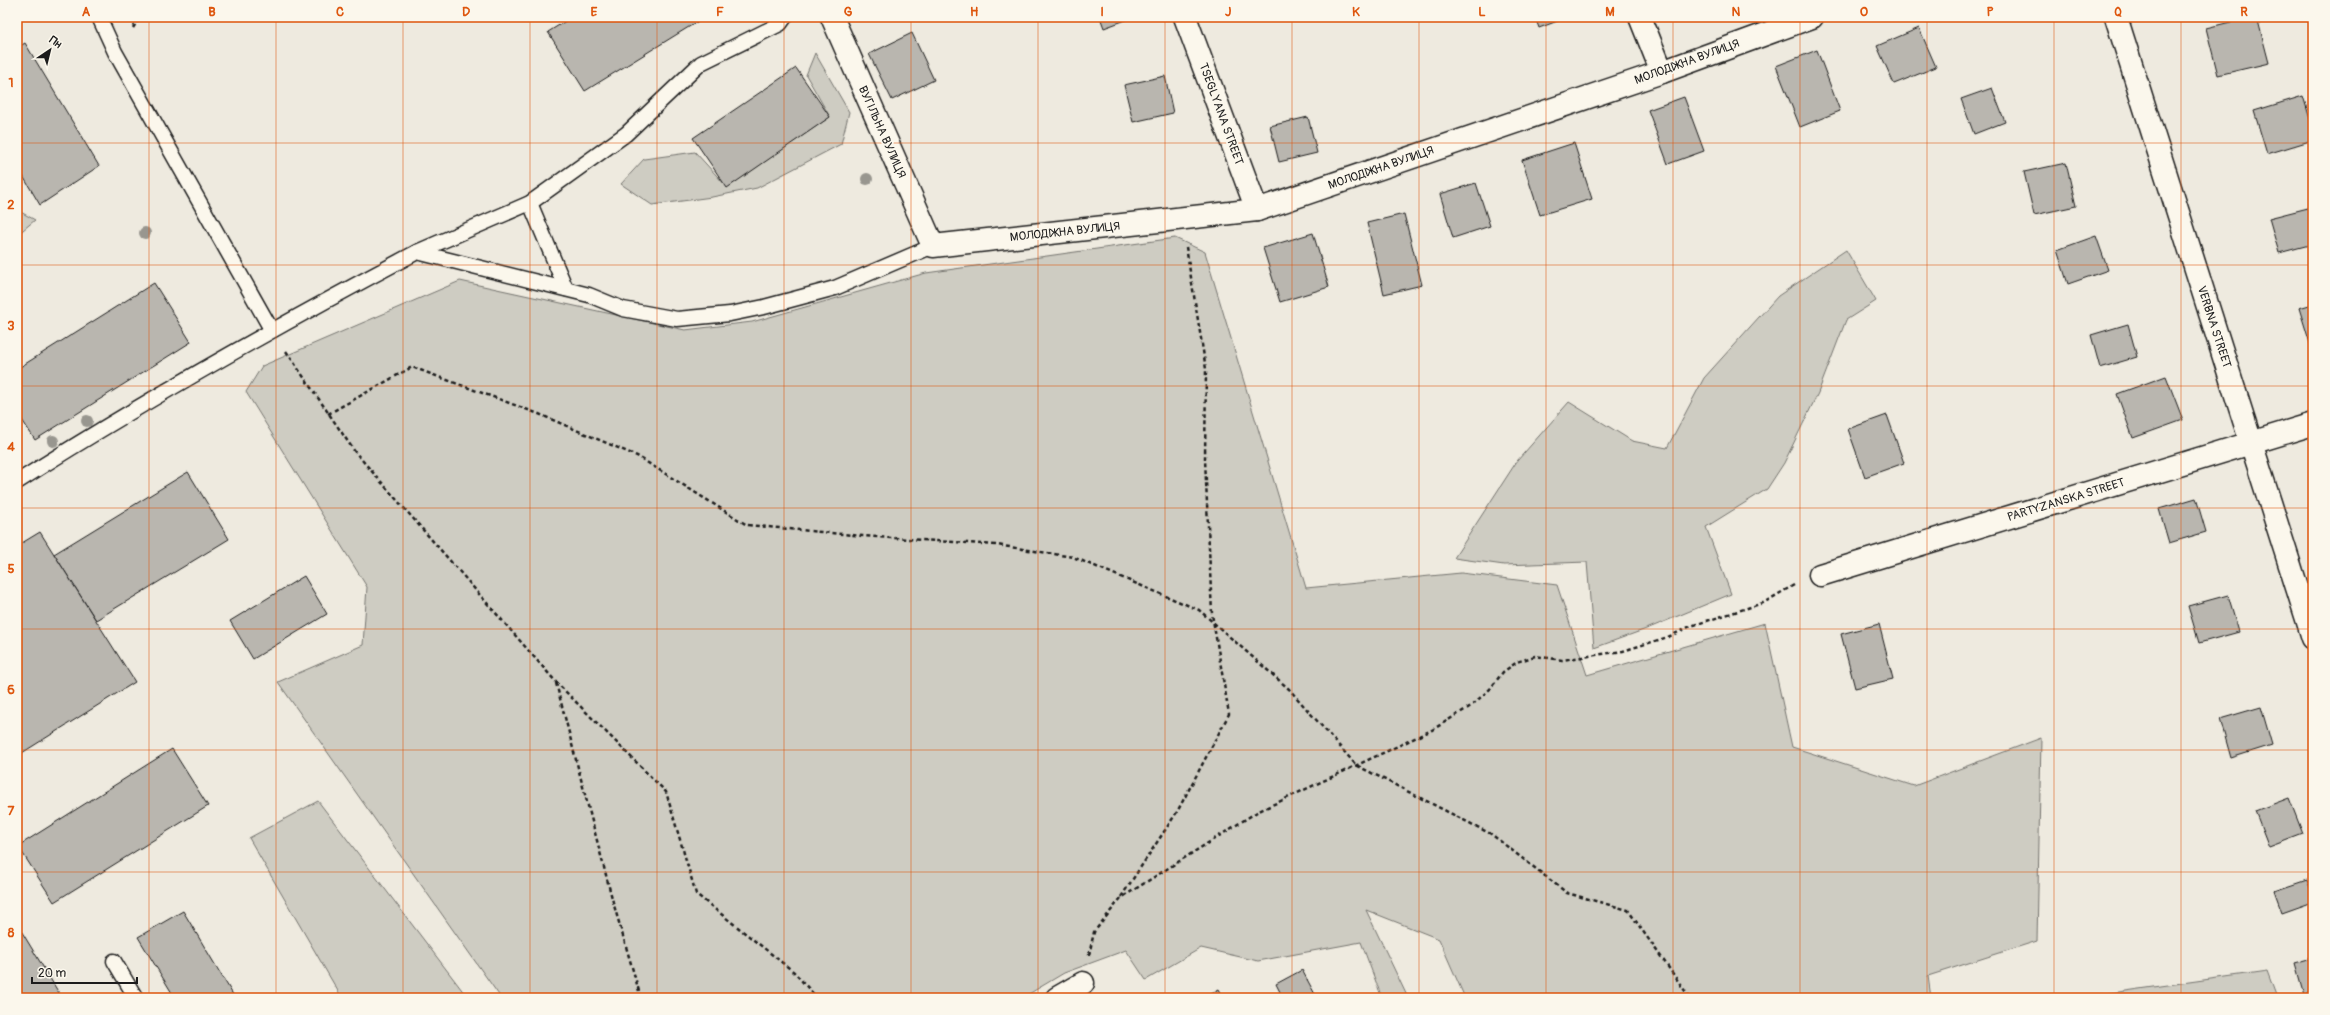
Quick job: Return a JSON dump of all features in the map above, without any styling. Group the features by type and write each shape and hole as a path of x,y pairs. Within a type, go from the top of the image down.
{"street":[{"name":"ВУГІЛЬНА ВУЛИЦЯ","path":"832,17 933,246"},
{"name":"TSEGLYANA STREET","path":"1185,17 1257,210"},
{"path":"1640,17 1662,72"},
{"name":"МОЛОДІЖНА ВУЛИЦЯ","path":"933,246 1257,210 1662,72 1812,17"},
{"name":"VERBNA STREET","path":"2116,17 2313,638"},
{"name":"PARTYZANSKA STREET","path":"1820,575 2313,424"},
{"path":"1057,998 1083,983"}],"lane":[{"path":"99,17 115,52 271,329"},
{"path":"17,482 112,422 271,329 416,252 530,203 626,134 700,63 780,24 785,17"},
{"path":"530,203 566,289"},
{"path":"416,252 589,295 623,309 677,319 730,314 835,288 933,246"},
{"path":"114,961 136,998"}],"path":[{"path":"1083,983 1094,932 1121,898 1177,812 1229,714 1214,623 1205,459 1206,369 1181,219"},
{"path":"271,329 355,452 556,682 666,792 696,894 794,972 818,998"},
{"path":"328,414 412,367 539,414 637,456 747,525 863,536 997,545 1073,557 1199,610 1289,689 1356,766 1491,834 1567,894 1628,910 1690,998"},
{"path":"1121,898 1257,812 1432,730 1471,706 1503,672 1518,662 1535,656 1562,660 1623,651 1668,637 1691,626 1762,603 1793,585 1820,575"},
{"path":"556,682 641,998"}],"shaded area":[{"path":"815,53 849,112 841,144 757,188 712,197 652,205 621,184 644,159 695,152 727,187 830,117 806,75"},
{"path":"17,210 35,220 17,235"},
{"path":"1175,238 1205,252 1306,588 1461,573 1557,585 1587,675 1765,623 1792,747 1914,786 2041,738 2037,941 1928,976 1931,998 1465,998 1439,939 1366,910 1408,998 1382,998 1361,942 1258,961 1201,948 1146,980 1126,950 1064,973 1022,998 501,998 278,682 363,645 367,587 246,392 262,366 460,281 685,330 752,322 926,273"},
{"path":"1846,250 1876,301 1846,320 1818,393 1784,463 1767,489 1706,527 1731,594 1649,628 1594,648 1587,562 1504,565 1454,558 1517,461 1569,402 1632,441 1667,448 1704,378 1778,296"},
{"path":"318,801 468,998 342,998 249,838"},
{"path":"2267,971 2277,998 2076,998"}],"building":[{"path":"572,17 705,17 585,91 548,32"},
{"path":"1100,17 1134,17 1104,28"},
{"path":"1535,17 1568,17 1539,28"},
{"path":"2251,17 2257,17 2269,63 2218,75 2206,28"},
{"path":"1919,28 1936,67 1894,84 1877,46"},
{"path":"912,33 934,80 892,100 869,54"},
{"path":"25,43 99,166 40,205 17,166 17,48"},
{"path":"1817,50 1840,111 1800,127 1776,66"},
{"path":"796,68 830,117 727,188 693,138"},
{"path":"1165,76 1173,113 1133,122 1124,85"},
{"path":"1992,88 2005,122 1974,134 1961,99"},
{"path":"2303,96 2313,129 2313,140 2267,154 2254,111"},
{"path":"1684,97 1704,151 1668,164 1648,110"},
{"path":"1308,117 1317,153 1279,162 1270,126"},
{"path":"1574,143 1592,199 1540,215 1522,160"},
{"path":"2066,163 2076,206 2034,215 2024,172"},
{"path":"1476,183 1490,226 1453,238 1440,194"},
{"path":"2308,208 2313,225 2313,244 2279,253 2269,218"},
{"path":"1404,214 1422,285 1384,294 1367,223"},
{"path":"1313,233 1329,287 1280,302 1263,248"},
{"path":"2096,236 2108,270 2068,284 2057,250"},
{"path":"154,283 191,342 35,440 17,412 17,369"},
{"path":"2313,304 2313,353 2299,308"},
{"path":"2128,324 2137,357 2100,368 2091,335"},
{"path":"2166,376 2183,420 2133,438 2117,394"},
{"path":"1887,415 1904,463 1865,477 1848,429"},
{"path":"188,472 229,539 96,620 54,554"},
{"path":"2196,498 2206,532 2169,543 2159,509"},
{"path":"40,532 135,682 17,756 17,546"},
{"path":"304,576 327,614 253,659 230,621"},
{"path":"2228,595 2239,632 2199,643 2188,606"},
{"path":"1879,624 1893,679 1855,688 1841,634"},
{"path":"2261,707 2272,745 2231,758 2220,719"},
{"path":"172,749 208,806 54,902 18,846"},
{"path":"2289,798 2303,834 2269,847 2255,811"},
{"path":"2307,880 2313,895 2313,902 2282,913 2274,891"},
{"path":"183,911 235,998 175,998 138,937"},
{"path":"17,924 62,998 17,998"},
{"path":"2313,958 2313,992 2304,995 2295,963"},
{"path":"1302,970 1317,998 1283,998 1276,984"},
{"path":"1219,989 1224,998 1202,998"}]}
